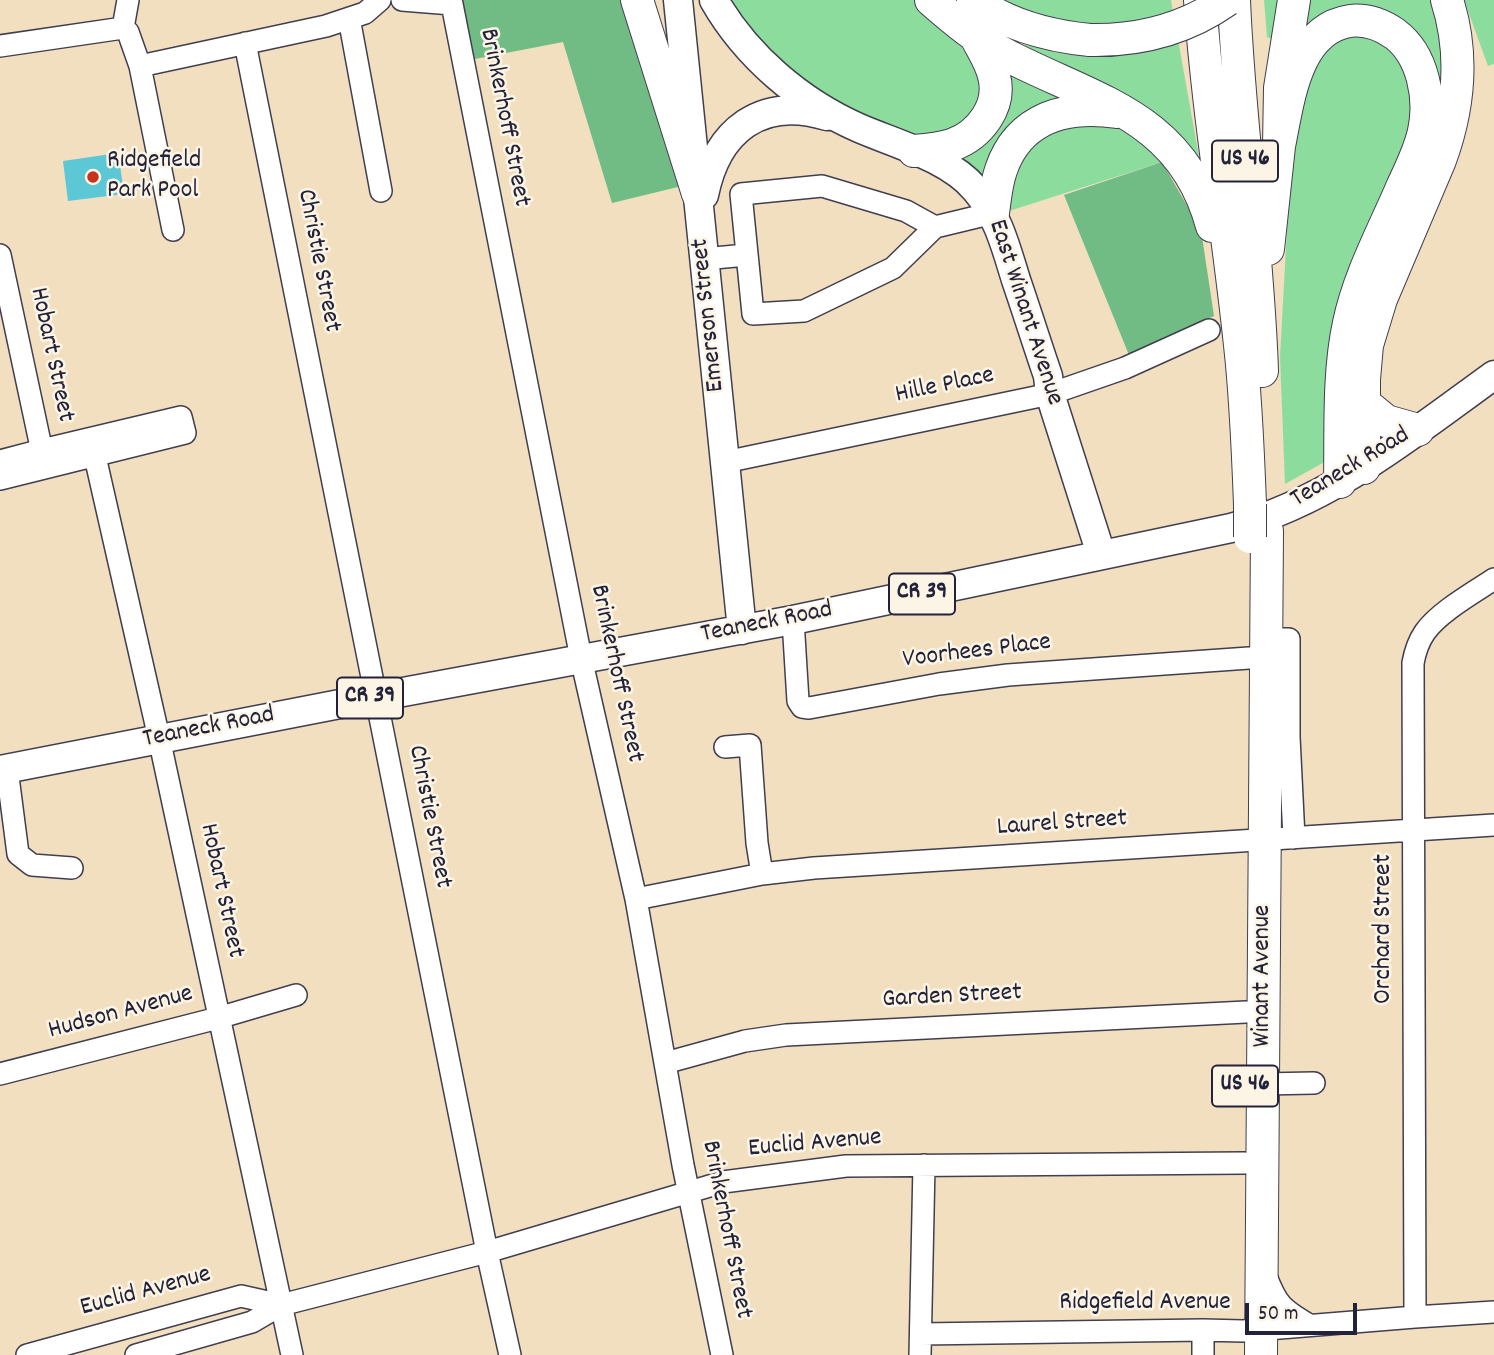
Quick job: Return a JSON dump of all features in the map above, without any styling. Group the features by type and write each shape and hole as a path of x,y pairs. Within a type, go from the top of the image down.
{"highway":[{"path":"637,0 700,208"},
{"path":"931,0 976,37 1006,55 1099,97 1129,114 1171,149 1197,184 1205,201 1216,246 1248,312"},
{"path":"973,0 1006,19 1034,30 1090,40 1119,39 1163,32 1191,22 1227,0"},
{"name":"US 46","path":"1200,0 1208,80 1248,312"},
{"name":"US 46","path":"1234,0 1258,501 1258,648"},
{"path":"1279,146 1280,88 1294,0"},
{"path":"1352,475 1364,403 1366,355 1376,313 1440,160 1454,109 1458,57 1447,0"},
{"path":"1248,312 1279,146 1295,77 1304,55 1321,34 1345,22 1363,21 1390,30 1406,43 1416,61 1423,82 1425,128 1412,167 1361,282 1349,323 1343,365 1352,475"},
{"path":"914,151 954,144 973,133 986,119 995,97 995,78 976,37"},
{"path":"993,214 1001,168 1013,147 1029,130 1048,118 1071,111 1100,110 1129,114"},
{"path":"1364,403 1385,421 1418,430"},
{"name":"Winant Avenue","path":"1252,1343 1245,1163 1246,1012 1278,770 1278,737 1258,648"},
{"name":"Winant Avenue","path":"1252,1343 1262,1265 1269,840 1258,648"}],"main road":[{"name":"Emerson Street","path":"678,0 742,630"},
{"name":"East Winant Avenue","path":"713,0 736,33 775,74 811,101 856,127 942,163 961,175 977,191 999,227 1048,376 1049,394 1101,554"},
{"path":"700,208 715,160 728,138 749,122 769,114 798,110 817,113 856,127"},
{"name":"Teaneck Road","path":"3,769 793,620 1202,535 1260,520 1312,497 1352,475 1494,375"}],"street":[{"path":"123,28 128,0"},
{"path":"140,66 326,26 365,13 380,0"},
{"name":"Brinkerhoff Street","path":"401,0 452,4 582,658 636,899 687,1191 722,1355"},
{"path":"349,18 381,191"},
{"path":"0,46 123,28 128,32 140,66 173,230"},
{"name":"Christie Street","path":"245,43 487,1252 510,1355"},
{"path":"935,227 906,211 822,186 741,194 752,314 804,311 893,268 935,227 993,214"},
{"name":"Hobart Street","path":"0,255 2,279 43,458"},
{"path":"704,260 746,255"},
{"name":"Hille Place","path":"725,462 1049,394 1125,368 1209,330"},
{"path":"0,461 43,458 183,425"},
{"name":"Hobart Street","path":"93,447 159,738 292,1355"},
{"path":"0,480 43,458"},
{"name":"Orchard Street","path":"1415,1317 1413,663 1416,648 1434,622 1494,579"},
{"name":"Voorhees Place","path":"793,620 798,701 803,707 809,708 928,685 1258,648"},
{"path":"725,747 750,745 757,843 762,874"},
{"path":"3,769 18,854 32,865 72,868"},
{"name":"Laurel Street","path":"636,899 762,874 814,868 1494,825"},
{"name":"Hudson Avenue","path":"0,1074 218,1018 296,995"},
{"name":"Garden Street","path":"665,1063 745,1041 786,1035 1246,1012"},
{"path":"1263,1084 1314,1083"},
{"name":"Euclid Avenue","path":"136,1355 252,1322 281,1305 487,1252 723,1182 845,1166 1245,1163"},
{"path":"921,1345 924,1165"},
{"path":"1262,1265 1274,1297 1280,1305 1309,1325"},
{"name":"Euclid Avenue","path":"27,1355 84,1347 169,1316 241,1296 281,1305"},
{"name":"Ridgefield Avenue","path":"921,1345 1203,1330 1252,1343 1309,1325 1494,1312"},
{"path":"169,1316 174,1344"},
{"path":"1203,1330 1203,1355"}],"green space":[{"path":"461,0 624,0 682,186 612,203 563,42 475,59"},
{"path":"730,0 918,0 969,45 984,72 979,109 959,131 919,135 867,120 807,85 750,33"},
{"path":"997,0 1171,0 1202,174 1017,44 1078,51"},
{"path":"1264,0 1287,0 1277,41 1267,37"},
{"path":"1310,0 1434,0 1446,33 1446,104 1400,23 1302,30"},
{"path":"1464,0 1494,0 1494,64 1488,66"},
{"path":"1364,34 1389,45 1412,77 1413,117 1330,459 1285,484 1280,357 1292,137 1307,70 1328,38"},
{"path":"1008,68 1089,99 987,182 952,155"},
{"path":"1099,117 1138,136 1162,162 1006,212 1005,181 1028,143 1059,123"},
{"path":"1162,162 1201,230 1214,316 1129,355 1064,195"}],"water":[{"name":"Ridgefield Park Pool","path":"118,151 124,194 68,201 63,161"}],"place":[{"name":"Ridgefield Park Pool","path":"93,177"}]}
